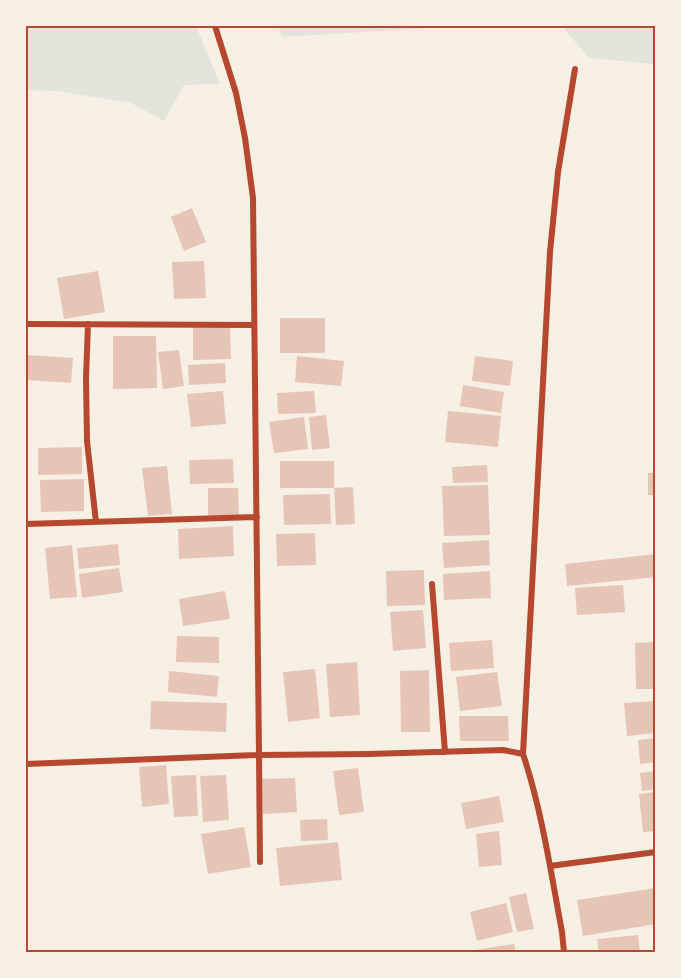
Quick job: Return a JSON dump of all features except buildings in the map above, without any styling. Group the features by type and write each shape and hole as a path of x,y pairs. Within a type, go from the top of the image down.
{"street":[{"path":"214,26 236,93 253,198 260,862"},
{"path":"564,952 550,866 531,779 523,754 550,252 558,172 575,69"},
{"path":"26,324 255,325"},
{"path":"88,324 87,441 96,522"},
{"path":"26,524 257,517"},
{"path":"432,584 445,752"},
{"path":"26,764 259,755 503,750 523,754"},
{"path":"550,866 656,852"}],"shaded area":[{"path":"26,26 196,26 220,84 184,85 164,121 131,103 57,91 26,90"},
{"path":"278,26 428,26 429,28 282,37"},
{"path":"562,26 655,26 655,64 589,58"}]}
